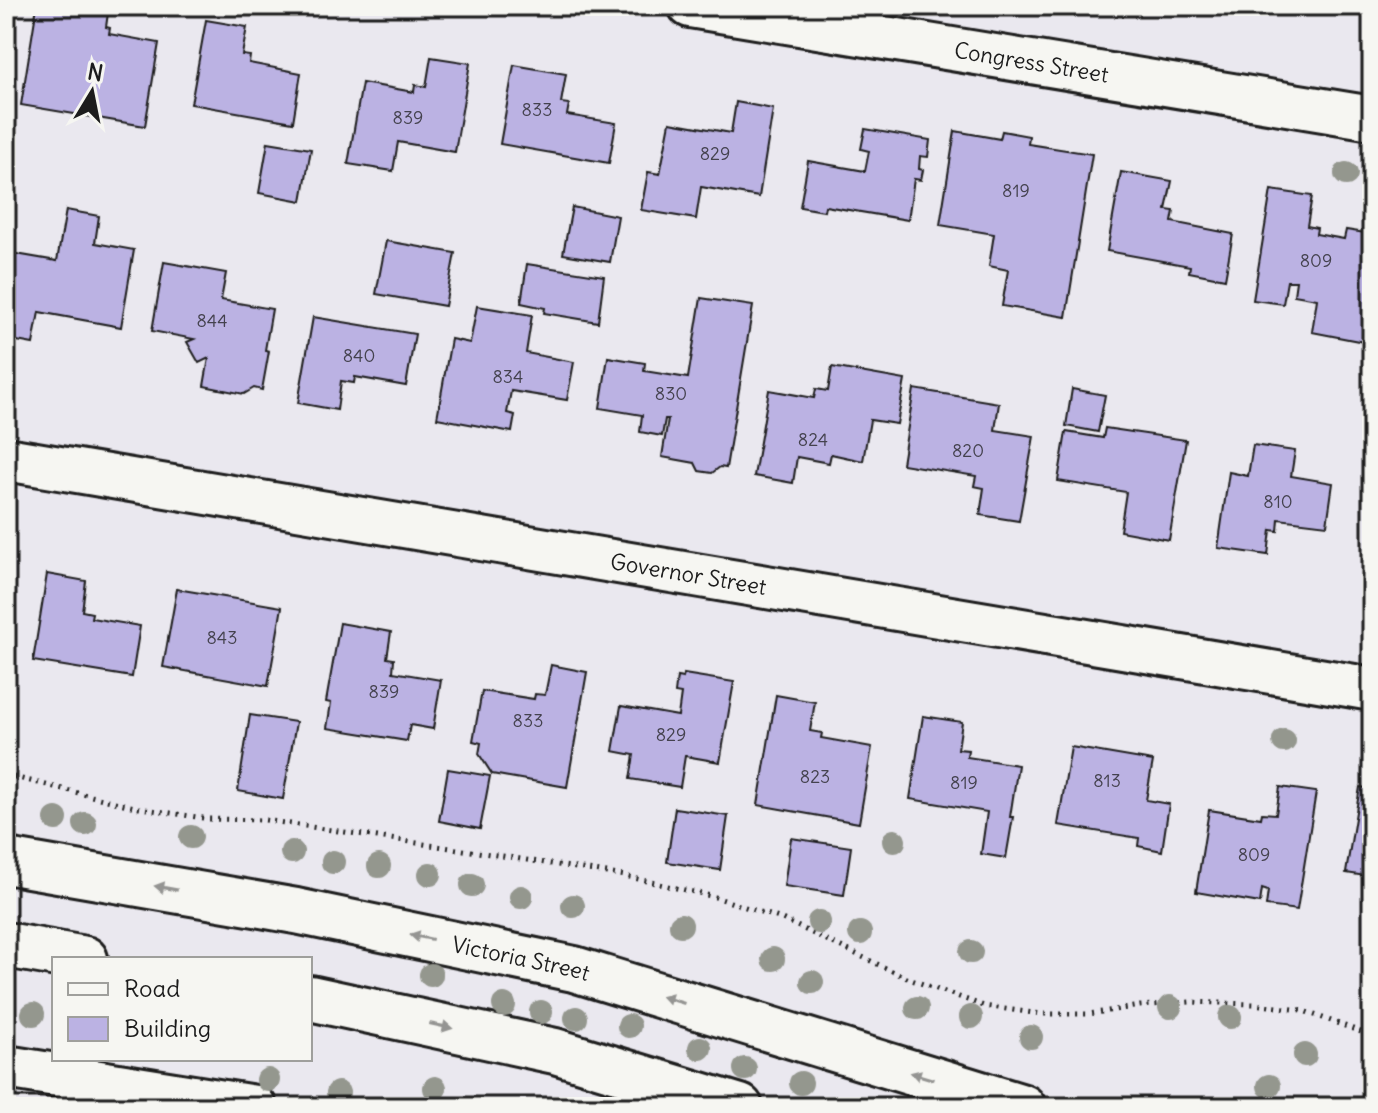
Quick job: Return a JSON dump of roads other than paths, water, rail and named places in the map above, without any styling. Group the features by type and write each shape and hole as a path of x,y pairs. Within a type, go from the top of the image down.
{"main road":[{"name":"Victoria Street","path":"6,861 296,911 574,969 1023,1107"},
{"path":"6,945 74,957"},
{"path":"312,998 555,1051 740,1107"}],"street":[{"name":"Congress Street","path":"690,6 1372,118"},
{"name":"Governor Street","path":"6,459 1372,689"},
{"path":"6,1067 209,1103 255,1107"}]}
